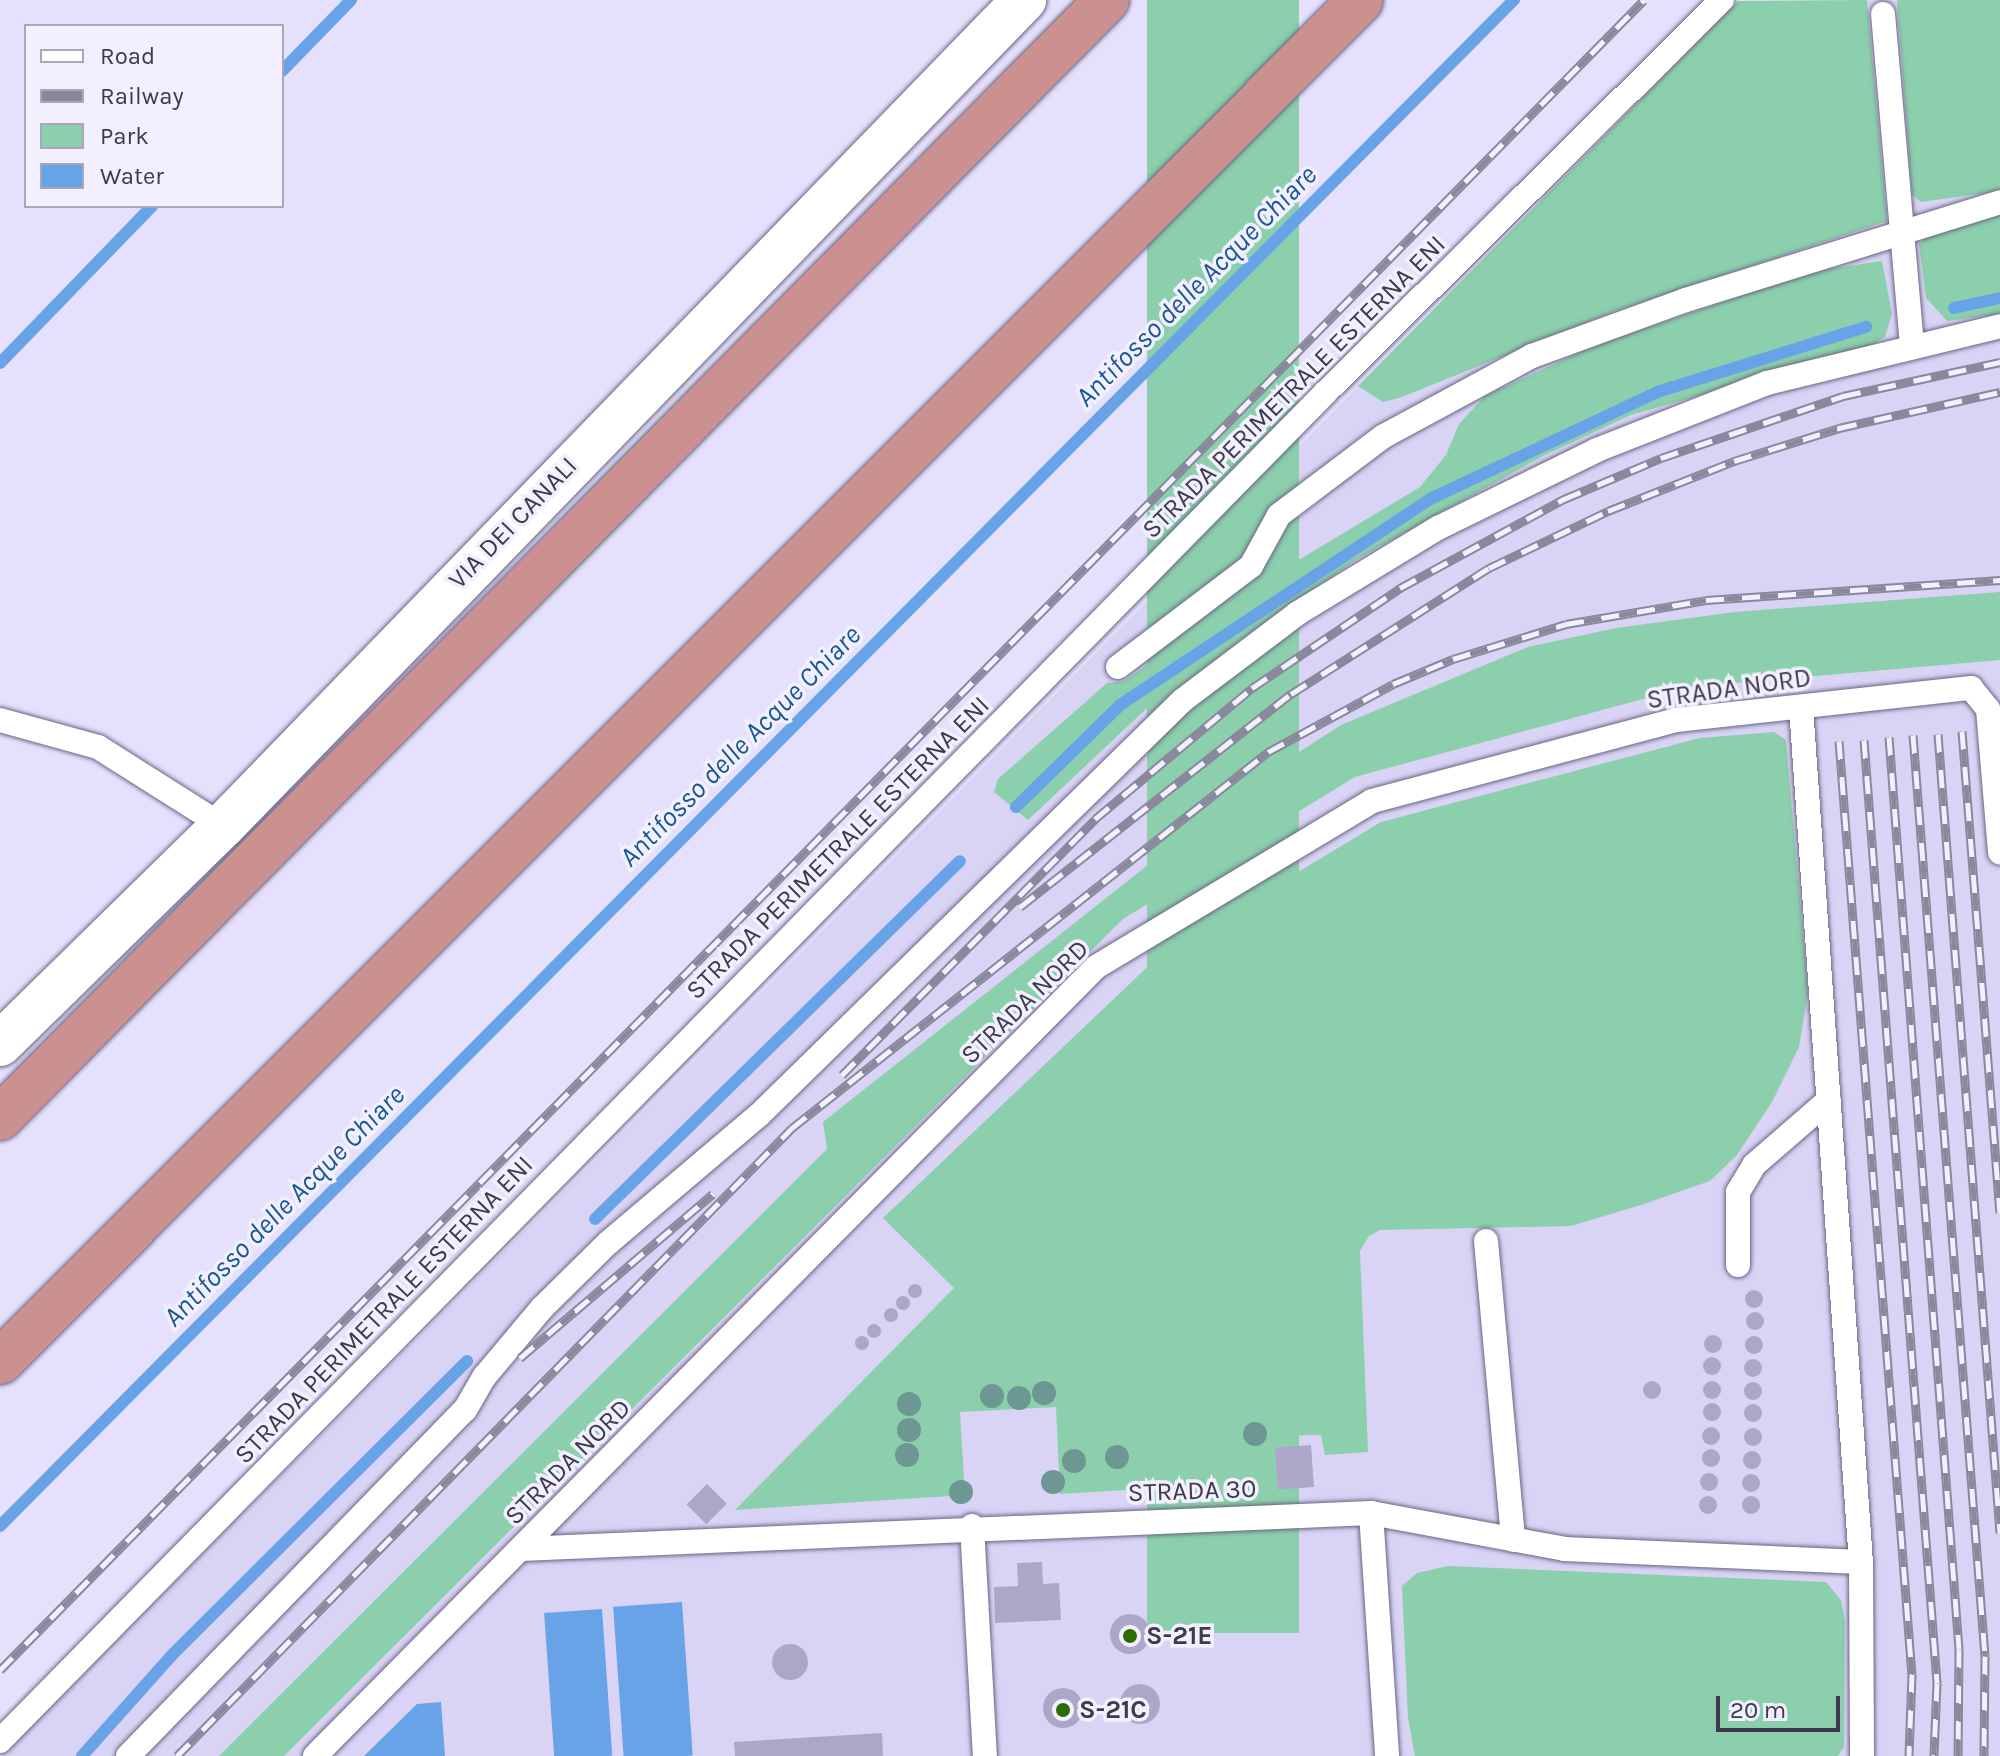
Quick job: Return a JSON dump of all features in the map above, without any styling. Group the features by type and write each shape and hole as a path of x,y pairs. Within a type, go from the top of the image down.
{"highway":[{"path":"0,1118 1107,0"},
{"path":"0,1362 1361,0"}],"street":[{"name":"VIA DEI CANALI","path":"0,1044 223,826 1024,0"}],"lane":[{"name":"STRADA PERIMETRALE ESTERNA ENI","path":"0,1741 1326,392 1722,0"},
{"path":"1883,14 1912,344"},
{"path":"1118,667 1251,566 1279,515 1384,436 1532,356 1686,300 2000,202"},
{"path":"128,1756 465,1410 485,1376 542,1308 608,1243 759,1115 1183,700 1349,582 1438,528 1571,463 1767,383 1912,344 2000,326"},
{"name":"STRADA NORD","path":"315,1756 1096,967 1372,801 1676,720 1971,688 1994,708 2000,852"},
{"path":"1801,707 1861,1562 1862,1756"},
{"path":"0,720 98,747 223,826"},
{"path":"1738,1265 1738,1192 1754,1165 1829,1100"},
{"path":"1486,1241 1513,1540"},
{"path":"1371,1513 1387,1756"},
{"name":"STRADA 30","path":"521,1549 972,1526 1371,1513 1565,1549 1861,1562"},
{"path":"972,1526 985,1756"}],"shaded area":[{"path":"2000,0 2000,1756 1,1756 720,1035 1738,1"}],"green space":[{"path":"1147,0 1299,0 1299,1633 1147,1633"},
{"path":"1867,0 1887,221 1612,312 1402,397 1383,402 1358,386 1738,1"},
{"path":"1897,0 2000,0 2000,191 1921,202 1912,195"},
{"path":"2000,215 2000,314 1947,321 1926,298 1919,244 1938,227"},
{"path":"1882,261 1892,314 1885,337 1869,347 1631,415 1543,456 1357,559 1162,694 1028,820 994,792 998,779 1107,683 1124,681 1282,570 1420,487 1446,455 1459,424 1485,396 1593,346 1815,271"},
{"path":"2000,592 2000,660 1687,687 1355,777 1123,919 284,1756 219,1756 827,1149 823,1122 1254,781 1341,725 1528,647 1616,628 1735,612"},
{"path":"1774,732 1786,740 1808,993 1799,1047 1772,1102 1737,1155 1710,1181 1641,1205 1571,1226 1380,1230 1369,1236 1360,1251 1368,1452 1325,1455 1321,1435 1267,1436 1268,1481 1060,1494 1056,1407 960,1412 965,1495 735,1510 954,1288 883,1218 1159,956 1381,822 1700,738"},
{"path":"1448,1566 1826,1582 1841,1600 1845,1620 1844,1747 1838,1756 1415,1756 1408,1718 1402,1586 1417,1573"}],"water":[{"path":"682,1602 693,1756 624,1756 613,1607"},
{"path":"602,1609 612,1756 554,1756 544,1613"},
{"path":"441,1702 445,1756 364,1756 417,1704"}],"building":[{"path":"915,1284 922,1291 915,1298 908,1291"},
{"path":"1754,1290 1763,1299 1754,1308 1745,1299"},
{"path":"903,1296 910,1303 903,1310 896,1303"},
{"path":"891,1308 898,1315 891,1322 884,1315"},
{"path":"1755,1312 1764,1321 1755,1330 1746,1321"},
{"path":"874,1324 881,1331 874,1338 867,1331"},
{"path":"1713,1335 1722,1344 1713,1353 1704,1344"},
{"path":"862,1336 869,1343 862,1350 855,1343"},
{"path":"1754,1336 1763,1345 1754,1354 1745,1345"},
{"path":"1712,1357 1721,1366 1712,1375 1703,1366"},
{"path":"1753,1359 1762,1368 1753,1377 1744,1368"},
{"path":"1652,1381 1661,1390 1652,1399 1643,1390"},
{"path":"1712,1381 1721,1390 1712,1399 1703,1390"},
{"path":"1753,1382 1762,1391 1753,1400 1744,1391"},
{"path":"1712,1403 1721,1412 1712,1421 1703,1412"},
{"path":"1753,1404 1762,1413 1753,1422 1744,1413"},
{"path":"1711,1427 1720,1436 1711,1445 1702,1436"},
{"path":"1753,1428 1762,1437 1753,1446 1744,1437"},
{"path":"1311,1445 1314,1487 1278,1489 1275,1448"},
{"path":"1711,1449 1720,1458 1711,1467 1702,1458"},
{"path":"1752,1451 1761,1460 1752,1469 1743,1460"},
{"path":"1709,1473 1718,1482 1709,1491 1700,1482"},
{"path":"1751,1474 1760,1483 1751,1492 1742,1483"},
{"path":"707,1484 727,1504 706,1524 686,1505"},
{"path":"1708,1496 1717,1505 1708,1514 1699,1505"},
{"path":"1751,1496 1760,1505 1751,1514 1742,1505"},
{"path":"1042,1562 1043,1584 1059,1583 1061,1620 995,1623 994,1587 1018,1586 1017,1563"},
{"name":"S-21E","path":"1130,1614 1144,1620 1150,1634 1144,1648 1130,1654 1116,1648 1110,1634 1116,1620"},
{"path":"790,1644 803,1649 808,1662 803,1675 790,1680 777,1675 772,1662 777,1649"},
{"path":"1140,1684 1154,1690 1160,1704 1154,1718 1140,1724 1126,1718 1120,1704 1126,1690"},
{"name":"S-21C","path":"1063,1688 1077,1694 1083,1708 1077,1722 1063,1728 1049,1722 1043,1708 1049,1694"},
{"path":"882,1733 883,1756 735,1756 734,1742"}],"waterway":[{"path":"284,69 351,0"},
{"name":"Antifosso delle Acque Chiare","path":"0,1526 1514,0"},
{"path":"0,363 150,208"},
{"path":"1954,308 2000,298"},
{"path":"1016,807 1120,705 1430,499 1657,392 1866,327"},
{"path":"595,1219 960,861"},
{"path":"82,1756 171,1656 467,1361"}],"railway":[{"path":"0,1670 1644,0"},
{"path":"842,1075 1095,819 1252,688 1400,588 1564,499 1661,458 1843,396 2000,362"},
{"path":"1020,907 1291,694 1489,568 1608,511 1734,461 1839,428 2000,392"},
{"path":"177,1756 792,1128 1268,752 1393,684 1453,659 1566,624 1706,600 2000,580"},
{"path":"1962,731 2000,1213"},
{"path":"1938,734 2000,1533"},
{"path":"1913,735 1985,1656 1984,1756"},
{"path":"1889,737 1959,1649 1958,1756"},
{"path":"1864,740 1937,1683 1934,1756"},
{"path":"1839,741 1912,1674 1909,1756"},
{"path":"520,1358 713,1194"}],"place":[{"name":"S-21E","path":"1130,1636"},
{"name":"S-21C","path":"1063,1710"}]}
